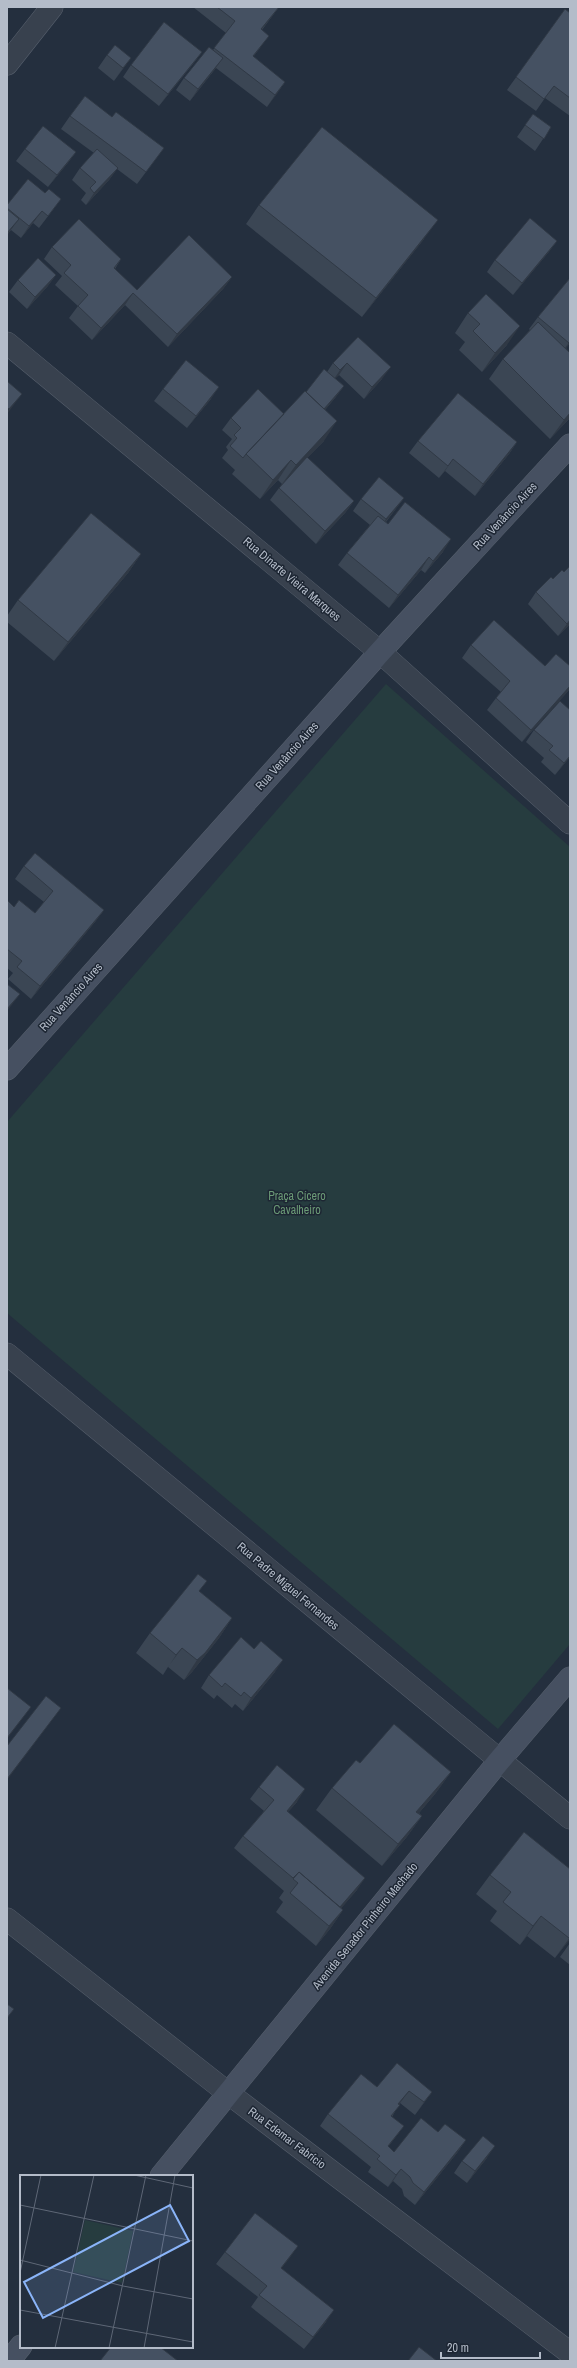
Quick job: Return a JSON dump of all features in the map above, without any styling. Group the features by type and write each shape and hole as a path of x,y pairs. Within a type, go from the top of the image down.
{"street":[{"path":"7,64 52,7"},
{"name":"Rua Dinarte Vieira Marques","path":"7,343 380,652 570,823"},
{"name":"Rua Venâncio Aires","path":"7,1069 380,652 570,446"},
{"name":"Rua Padre Miguel Fernandes","path":"7,1354 570,1818"},
{"name":"Avenida Senador Pinheiro Machado","path":"161,2175 499,1761 570,1678"},
{"name":"Rua Edemar Fabrício","path":"7,1919 228,2093 570,2353"},
{"path":"9,2361 20,2347"}],"green space":[{"name":"Praça Cícero Cavalheiro","path":"386,684 570,847 570,1644 498,1729 7,1313 7,1122"}],"building":[{"path":"217,7 279,7 261,29 269,36 253,56 285,82 275,95 214,48 235,21"},
{"path":"565,9 570,13 570,98 554,86 544,99 516,77"},
{"path":"164,22 202,52 168,94 131,65"},
{"path":"115,45 131,58 123,68 107,55"},
{"path":"209,47 223,58 198,89 184,78"},
{"path":"85,96 112,117 116,112 164,148 146,172 70,116"},
{"path":"533,114 551,127 544,139 525,125"},
{"path":"43,126 76,152 57,175 25,149"},
{"path":"322,127 438,220 376,298 259,205"},
{"path":"97,149 118,168 94,193 90,188 96,182 80,168"},
{"path":"28,179 45,193 49,189 61,199 48,216 42,211 29,226 7,208 7,205"},
{"path":"7,209 19,219 7,233"},
{"path":"530,218 557,241 522,283 495,260"},
{"path":"79,219 121,259 114,268 137,290 189,235 232,277 177,334 133,293 101,328 78,306 88,295 64,273 71,265 52,247"},
{"path":"38,258 56,275 35,297 18,280"},
{"path":"570,278 570,341 569,343 538,317"},
{"path":"486,294 520,326 495,353 473,331 480,324 468,313"},
{"path":"538,322 570,353 570,413 564,420 503,359"},
{"path":"358,337 391,367 372,387 347,363 340,370 333,363"},
{"path":"186,360 219,387 196,416 163,389"},
{"path":"324,369 344,386 324,409 306,392"},
{"path":"7,381 22,394 9,409 7,407"},
{"path":"258,389 284,414 243,458 230,446 237,438 234,435 241,428 231,418"},
{"path":"305,391 337,421 296,465 291,460 273,480 246,454"},
{"path":"458,393 517,442 483,484 453,459 448,466 418,441"},
{"path":"307,457 354,501 325,531 279,488"},
{"path":"379,477 404,498 386,519 361,499"},
{"path":"405,502 451,539 433,561 429,557 398,595 347,553 378,516 388,524"},
{"path":"91,513 141,554 68,642 18,600"},
{"path":"570,566 570,620 567,624 536,592 551,577 553,579 562,570 564,572"},
{"path":"494,620 545,666 556,654 570,666 570,686 531,730 496,698 510,681 471,645"},
{"path":"560,701 570,710 570,756 564,763 549,750 553,746 534,730"},
{"path":"35,853 104,910 40,986 17,967 22,961 7,949 7,900 14,907 19,900 35,913 53,891 24,866"},
{"path":"7,984 20,994 7,1009"},
{"path":"198,1574 207,1581 199,1591 232,1618 205,1653 197,1660 182,1648 176,1655 150,1633"},
{"path":"241,1637 254,1649 261,1641 283,1660 251,1698 244,1692 241,1696 225,1683 222,1687 209,1675"},
{"path":"7,1688 31,1707 7,1738"},
{"path":"46,1696 61,1708 7,1779 7,1746"},
{"path":"394,1724 451,1772 416,1812 422,1816 398,1844 332,1788 356,1760 360,1763"},
{"path":"277,1765 305,1789 287,1811 365,1878 340,1907 299,1872 293,1878 243,1836 274,1800 259,1787"},
{"path":"524,1832 570,1869 569,1938 541,1916 533,1926 503,1902 511,1892 490,1875"},
{"path":"299,1872 343,1910 329,1926 290,1893 298,1883 293,1879"},
{"path":"7,2004 14,2009 7,2018"},
{"path":"397,2063 432,2092 424,2102 409,2091 398,2104 400,2105 391,2116 404,2126 388,2146 394,2152 421,2118 438,2132 445,2124 466,2140 424,2192 413,2183 410,2177 401,2169 396,2175 377,2159 380,2156 328,2114 361,2074 377,2087"},
{"path":"483,2136 495,2146 475,2171 462,2161"},
{"path":"255,2213 298,2246 281,2268 334,2310 313,2337 259,2295 267,2286 225,2252"},
{"path":"419,2347 437,2361 408,2361"},
{"path":"110,2348 161,2348 178,2361 100,2361"}]}
